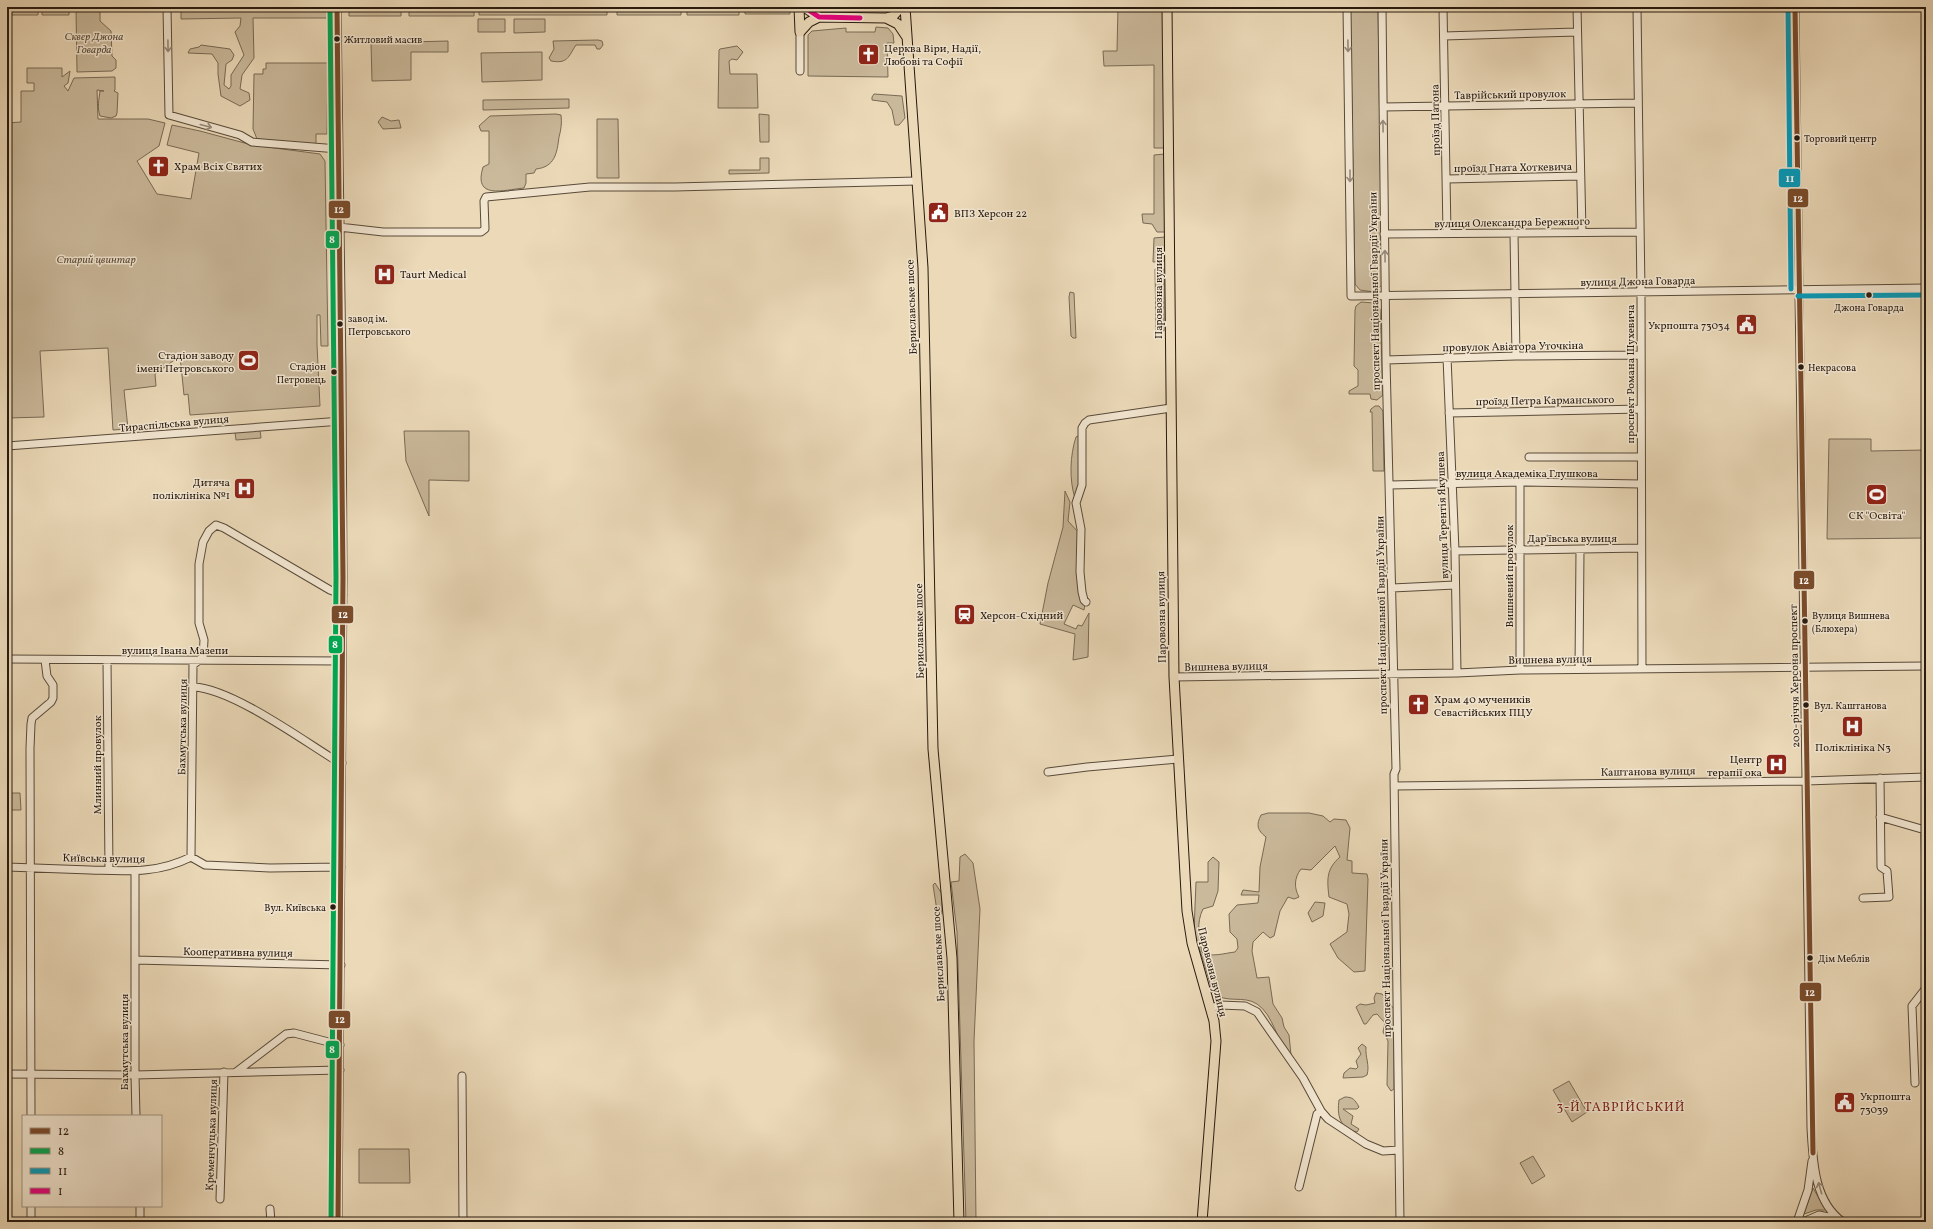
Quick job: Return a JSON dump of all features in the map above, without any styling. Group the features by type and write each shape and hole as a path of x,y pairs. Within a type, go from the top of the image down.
{"main road":[{"path":"798,7 800,32"},
{"path":"804,7 814,13 886,18 892,16 901,7"},
{"name":"Бериславське шосе","path":"905,7 922,268 933,749 952,958 959,1222"},
{"name":"Паровозна вулиця","path":"1167,7 1174,677 1187,911 1192,943 1211,1008 1216,1041 1202,1222"},
{"path":"800,32 809,22 814,13"},
{"path":"886,18 901,26 907,38"}],"street":[{"path":"167,7 169,115 240,135 252,142 338,149"},
{"path":"337,7 343,595 338,1222"},
{"path":"886,18 892,14 895,7"},
{"name":"проспект Національної Гвардії України","path":"1348,7 1351,296"},
{"name":"проспект Національної Гвардії України","path":"1382,7 1386,360 1396,769 1394,774 1394,786 1400,1222"},
{"name":"проїзд Патона","path":"1443,7 1447,233"},
{"path":"1577,7 1579,176 1582,232"},
{"name":"проспект Романа Шухевича","path":"1637,7 1641,292 1642,669"},
{"name":"200-річчя Херсона проспект","path":"1795,7 1812,1153"},
{"path":"800,32 800,71"},
{"path":"1444,36 1577,32"},
{"name":"Таврійський провулок","path":"1383,107 1638,103"},
{"name":"проїзд Гната Хоткевича","path":"1447,179 1579,176"},
{"path":"339,227 396,232 481,232 485,229 484,201 486,197 537,191 590,187 688,187 917,181"},
{"path":"1514,232 1516,356"},
{"name":"вулиця Олександра Бережного","path":"1384,234 1640,232"},
{"name":"вулиця Джона Говарда","path":"1351,296 1758,289 1926,288"},
{"name":"провулок Авіатора Уточкіна","path":"1386,360 1447,357 1640,355"},
{"name":"вулиця Терентія Якушева","path":"1447,357 1455,551 1457,673"},
{"path":"1086,602 1082,592 1080,572 1080,529 1076,504 1082,486 1082,428 1089,420 1171,408"},
{"name":"проїзд Петра Карманського","path":"1449,413 1641,409"},
{"name":"Тираспільська вулиця","path":"7,446 342,421"},
{"path":"1529,457 1641,457"},
{"name":"вулиця Академіка Глушкова","path":"1390,485 1520,482 1641,484"},
{"name":"Вишневий провулок","path":"1520,482 1520,670"},
{"name":"Бахмутська вулиця","path":"191,857 194,665 203,657 204,640 199,623 199,564 203,542 209,531 216,525 224,528 330,590 343,595"},
{"name":"Дар'ївська вулиця","path":"1455,551 1641,548"},
{"path":"1580,550 1580,669"},
{"path":"1392,588 1455,585"},
{"name":"вулиця Івана Мазепи","path":"7,659 342,661"},
{"path":"31,1115 31,724 32,718 51,702 54,692 53,685 47,676 45,660"},
{"name":"Млинний провулок","path":"107,660 108,870"},
{"name":"Вишнева вулиця","path":"1174,677 1457,673 1580,669 1926,666"},
{"path":"194,687 203,687 236,700 342,763"},
{"path":"1048,772 1178,758"},
{"name":"Каштанова вулиця","path":"1394,786 1806,781 1926,777"},
{"path":"1863,898 1889,897 1887,871 1881,867 1880,778"},
{"path":"1880,818 1925,830 1926,883"},
{"path":"191,857 205,865 270,868 341,867"},
{"name":"Київська вулиця","path":"7,868 135,871 159,869 176,865 191,857"},
{"name":"Бахмутська вулиця","path":"135,871 136,1115"},
{"name":"Кооперативна вулиця","path":"135,960 340,965"},
{"path":"1915,1083 1912,1006 1926,988"},
{"path":"1211,1008 1220,1005 1244,1006 1257,1012 1303,1078 1321,1111 1334,1124 1366,1144 1383,1151 1399,1150"},
{"path":"236,1072 286,1034 294,1033 340,1045"},
{"name":"Кременчуцька вулиця","path":"7,1074 135,1075 340,1070"},
{"name":"Кременчуцька вулиця","path":"220,1199 224,1072"},
{"path":"462,1076 464,1222"},
{"path":"1299,1187 1317,1114 1321,1111"},
{"path":"1812,1153 1820,1192 1829,1207 1841,1220"},
{"path":"1797,1222 1808,1190 1812,1153"},
{"path":"31,1207 31,1222"},
{"path":"140,1207 140,1222"},
{"path":"270,1209 270,1222"},
{"path":"1803,1222 1818,1215 1841,1220"},
{"path":"1167,1222 1180,1222"}],"green space":[{"path":"7,7 38,7 38,15 10,15 10,13 7,13"},
{"path":"42,7 69,7 69,15 42,15"},
{"name":"Сквер Джона Говарда","path":"100,7 100,21 111,31 112,56 116,60 116,68 112,71 77,72 76,8"},
{"path":"349,7 401,7 401,16 349,16"},
{"path":"813,7 892,7 889,13 886,14 821,14 814,11"},
{"path":"1118,7 1163,7 1165,148 1154,148 1154,65 1104,66 1103,51 1117,51"},
{"path":"1350,7 1378,7 1382,285 1374,292 1360,290 1355,284"},
{"path":"409,8 474,8 474,16 409,16"},
{"path":"479,8 607,8 607,15 479,15"},
{"path":"790,8 790,14 745,14 745,9"},
{"path":"327,9 327,18 253,18 254,58 242,75 240,89 249,93 250,100 240,106 221,96 218,63 212,54 188,53 190,49 201,45 230,49 234,55 232,60 226,64 224,85 229,89 231,86 231,75 244,55 235,32 240,26 241,18 181,19 181,10"},
{"path":"617,9 681,9 681,15 617,15"},
{"path":"687,9 739,9 739,15 687,15"},
{"path":"478,19 505,19 505,32 478,32"},
{"path":"514,19 545,19 545,32 514,33"},
{"path":"876,27 888,28 893,34 894,43 887,43 888,77 808,76 808,35 812,31 846,28 846,32 875,32"},
{"path":"448,41 448,52 411,52 411,80 372,81 371,43"},
{"path":"553,41 602,41 603,45 600,49 597,49 595,45 576,45 567,59 557,62 551,61 549,58 554,49"},
{"path":"737,46 743,52 737,60 732,59 729,61 730,74 757,74 758,108 718,108 719,50"},
{"path":"542,52 542,80 482,82 481,53"},
{"path":"266,63 328,63 327,134 316,134 316,145 257,139 253,129 254,74 263,74 263,69 266,69"},
{"name":"Старий цвинтар","path":"27,68 62,68 62,77 70,71 68,83 64,86 68,91 74,78 115,77 114,91 118,93 116,116 111,118 100,116 98,107 100,91 104,91 97,90 98,119 148,119 165,123 159,146 137,161 157,194 191,199 199,153 167,145 172,125 252,145 320,154 325,161 328,346 321,346 320,315 317,315 320,406 190,415 188,394 184,395 180,356 155,374 156,386 124,390 128,429 113,430 108,348 40,351 44,417 7,418 7,123 21,122 21,91 34,91 34,83 27,83"},
{"path":"874,94 902,96 905,118 899,125 895,125 892,110 887,102 872,100"},
{"path":"569,99 569,108 483,110 483,100"},
{"path":"759,114 769,115 769,142 760,142"},
{"path":"561,115 561,126 556,154 551,162 542,168 536,169 534,173 526,174 526,183 524,188 499,191 486,189 482,184 481,177 483,167 489,164 489,131 481,131 479,126 490,116"},
{"path":"382,117 391,121 399,120 401,128 383,129 378,122"},
{"path":"597,119 618,119 619,178 597,178"},
{"path":"1165,154 1165,232 1157,232 1152,224 1143,223 1142,214 1154,214 1154,155"},
{"path":"760,158 769,158 769,173 729,174 729,170 760,170"},
{"path":"1165,237 1165,261 1153,262 1154,238"},
{"path":"1155,269 1164,269 1164,331 1156,331"},
{"path":"1070,292 1074,293 1076,338 1071,336"},
{"path":"1361,302 1374,303 1380,309 1383,395 1377,400 1371,399 1370,394 1349,394 1349,391 1358,386 1358,370 1354,366 1355,310 1356,306"},
{"path":"1375,406 1379,406 1383,411 1384,471 1373,471 1372,412 1370,412"},
{"path":"260,430 261,438 236,440 235,432"},
{"path":"404,431 469,431 469,481 429,480 429,516 406,461"},
{"path":"1080,435 1080,484 1075,498 1071,476 1071,459 1076,437"},
{"name":"СК \"Освіта\"","path":"1829,439 1871,439 1871,451 1926,450 1926,538 1827,539"},
{"path":"1065,491 1070,502 1068,521 1079,533 1085,604 1084,610 1073,605 1064,624 1076,629 1078,625 1082,626 1089,613 1088,657 1073,660 1075,634 1040,624 1048,583 1063,527"},
{"path":"7,793 20,793 21,810 7,810"},
{"path":"1268,813 1309,813 1323,816 1330,822 1334,819 1346,820 1350,828 1347,860 1352,861 1352,873 1367,874 1368,879 1365,971 1354,972 1338,958 1330,944 1347,932 1349,914 1347,904 1329,897 1328,875 1335,861 1340,857 1335,846 1311,870 1301,869 1297,876 1296,883 1296,890 1299,897 1294,899 1288,897 1280,911 1274,936 1270,938 1263,932 1253,942 1252,951 1257,978 1269,977 1273,1004 1282,1018 1284,1027 1289,1035 1291,1055 1286,1050 1263,1009 1257,1004 1252,1001 1224,998 1213,993 1194,931 1196,882 1208,882 1208,862 1213,857 1219,862 1218,891 1213,906 1203,909 1199,920 1202,952 1210,955 1218,955 1235,952 1238,948 1237,939 1230,932 1229,914 1237,905 1258,903 1259,895 1241,895 1243,890 1259,892 1260,867 1266,837 1259,830 1258,822 1261,815"},
{"path":"965,854 973,863 980,909 974,1041 976,1222 966,1222 957,932 951,882 959,881 960,857"},
{"path":"935,883 942,894 942,914 937,911 933,885"},
{"path":"1315,902 1325,903 1323,916 1312,922 1308,913"},
{"path":"1376,993 1382,994 1394,1009 1394,1089 1391,1091 1387,1085 1388,1041 1383,1032 1385,1023 1377,1014 1373,1015 1366,1024 1364,1024 1356,1007 1360,1004 1366,1005 1375,1003 1374,998"},
{"path":"1362,1044 1366,1047 1368,1068 1367,1075 1363,1077 1343,1078 1344,1073 1350,1068 1356,1069 1358,1067 1356,1061 1361,1054 1358,1048"},
{"path":"1569,1081 1587,1112 1572,1122 1553,1090"},
{"path":"1345,1097 1354,1099 1359,1107 1357,1109 1343,1109 1353,1116 1351,1124 1359,1129 1357,1132 1346,1127 1340,1120 1338,1111 1339,1100"},
{"path":"359,1149 409,1149 410,1183 359,1183"},
{"path":"1533,1156 1545,1176 1532,1184 1520,1163"},
{"path":"1813,1188 1826,1210 1816,1210 1804,1214"}],"transit line":[{"name":"8","path":"330,7 336,577 331,1222"},
{"name":"12","path":"337,7 343,577 338,1222"},
{"name":"1","path":"804,7 819,17 860,18"},
{"name":"11","path":"1788,7 1791,289"},
{"name":"12","path":"1795,7 1813,1153"},
{"name":"11","path":"1798,296 1926,295"}],"place":[{"name":"Житловий масив","path":"337,39"},
{"name":"Церква Віри, Надії, Любові та Софії","path":"868,54"},
{"name":"Торговий центр","path":"1797,138"},
{"name":"Храм Всіх Святих","path":"159,166"},
{"name":"ВПЗ Херсон 22","path":"939,213"},
{"name":"Taurt Medical","path":"384,274"},
{"name":"Джона Говарда","path":"1869,295"},
{"name":"завод ім. Петровського","path":"340,324"},
{"name":"Укрпошта 73034","path":"1746,325"},
{"name":"Стадіон заводу імені Петровського","path":"249,361"},
{"name":"Некрасова","path":"1801,367"},
{"name":"Стадіон Петровець","path":"334,372"},
{"name":"Дитяча поліклініка №1","path":"245,488"},
{"name":"СК \"Освіта\"","path":"1877,495"},
{"name":"Херсон-Східний","path":"964,615"},
{"name":"Вулиця Вишнева (Блюхера)","path":"1805,621"},
{"name":"Храм 40 мучеників Севастійських ПЦУ","path":"1419,705"},
{"name":"Вул. Каштанова","path":"1806,705"},
{"name":"Поліклініка N3","path":"1853,727"},
{"name":"Центр терапії ока","path":"1777,765"},
{"name":"Вул. Київська","path":"333,907"},
{"name":"Дім Меблів","path":"1810,958"},
{"name":"Укрпошта 73039","path":"1844,1102"}],"district":[{"name":"3-Й ТАВРІЙСЬКИЙ","path":"1621,1106"}]}
